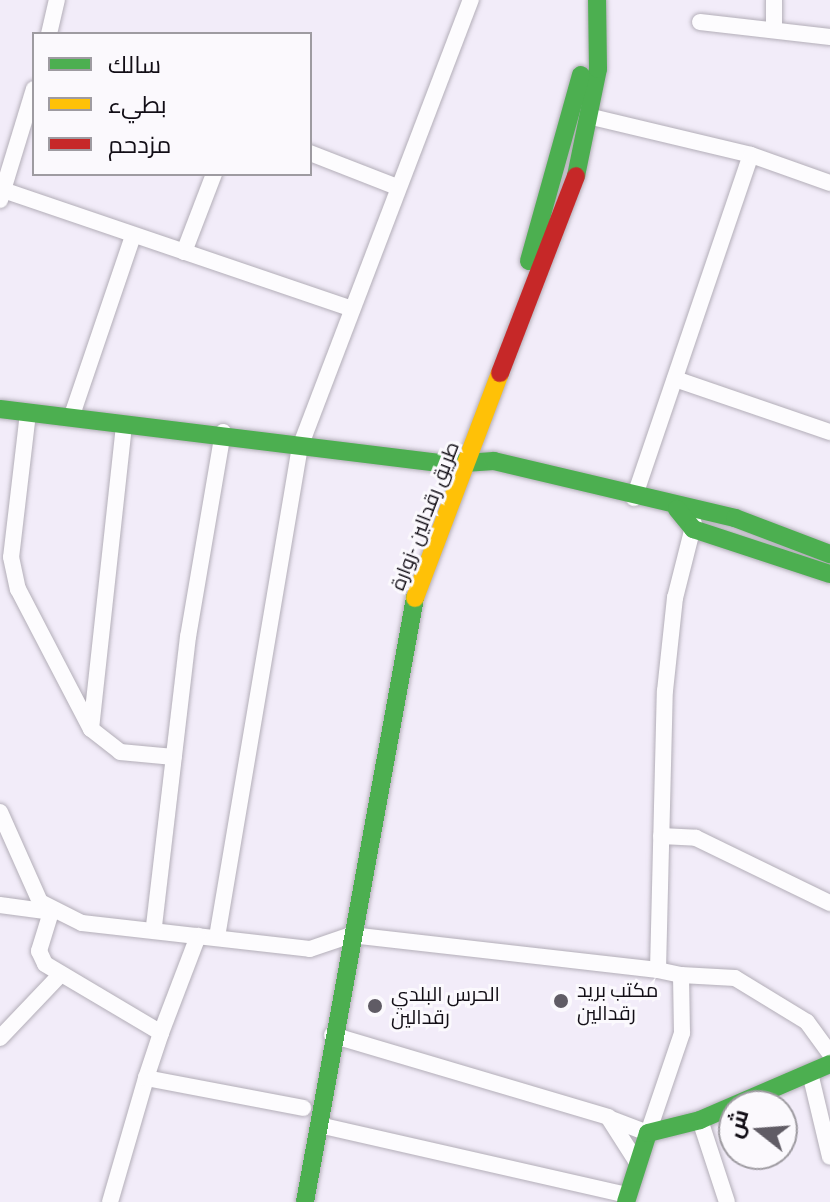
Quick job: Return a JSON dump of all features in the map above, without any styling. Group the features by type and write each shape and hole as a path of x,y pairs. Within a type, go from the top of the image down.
{"main road":[{"name":"طريق رقدالين -زوارة","path":"287,1202 303,1108 343,940 416,594 553,192 580,89 580,0"},
{"name":"طريق رقدالين -زوارة","path":"459,463 568,207 592,117 597,0"},
{"path":"0,409 124,425 223,432 300,447 459,463 494,461 677,509 694,520 830,574"},
{"path":"694,520 735,518 830,554"},
{"name":"طريق رقدالين -زوارة","path":"305,1202 319,1125 343,940"},
{"path":"627,1198 648,1133 700,1120 830,1064"}],"street":[{"path":"49,32 57,0"},
{"path":"217,937 300,447 349,308 471,0"},
{"path":"774,0 774,30"},
{"path":"700,22 830,37"},
{"path":"32,96 2,195 349,308"},
{"path":"592,117 751,155 830,183"},
{"path":"312,154 397,187"},
{"path":"634,498 751,155"},
{"path":"184,252 213,176"},
{"path":"71,418 133,236"},
{"path":"675,379 830,432"},
{"path":"28,413 11,557 18,589 91,729 120,752 174,757"},
{"path":"91,729 124,425"},
{"path":"154,926 174,757 223,432"},
{"path":"658,970 661,836 675,598 694,520"},
{"path":"0,587 18,589"},
{"path":"0,812 51,912 39,951 61,974 161,1033"},
{"path":"661,836 696,838 830,903"},
{"path":"0,905 51,912 82,923 154,926 198,936 310,949 343,940 735,978 807,1022 830,1054"},
{"path":"110,1202 146,1078 198,936"},
{"path":"0,1038 61,974"},
{"path":"332,1035 608,1117 648,1133 682,1033 681,975"},
{"path":"810,1073 830,1157"},
{"path":"146,1078 303,1108"},
{"path":"608,1117 638,1164"},
{"path":"700,1120 727,1202"},
{"path":"319,1125 627,1198"}],"traffic: fast":[{"path":"576,176 598,69 597,0"},
{"path":"529,261 581,75"},
{"path":"0,409 450,464 494,461 735,518 830,554"},
{"path":"677,509 693,529 830,574"},
{"path":"305,1202 415,598"},
{"path":"626,1202 648,1133 700,1120 830,1064"}],"traffic: slow":[{"path":"415,598 500,373"}],"traffic: jam":[{"path":"500,373 576,176"}],"place":[{"name":"مكتب بريد رقدالين","path":"561,1001"},
{"name":"الحرس البلدي رقدالين","path":"375,1006"}]}
